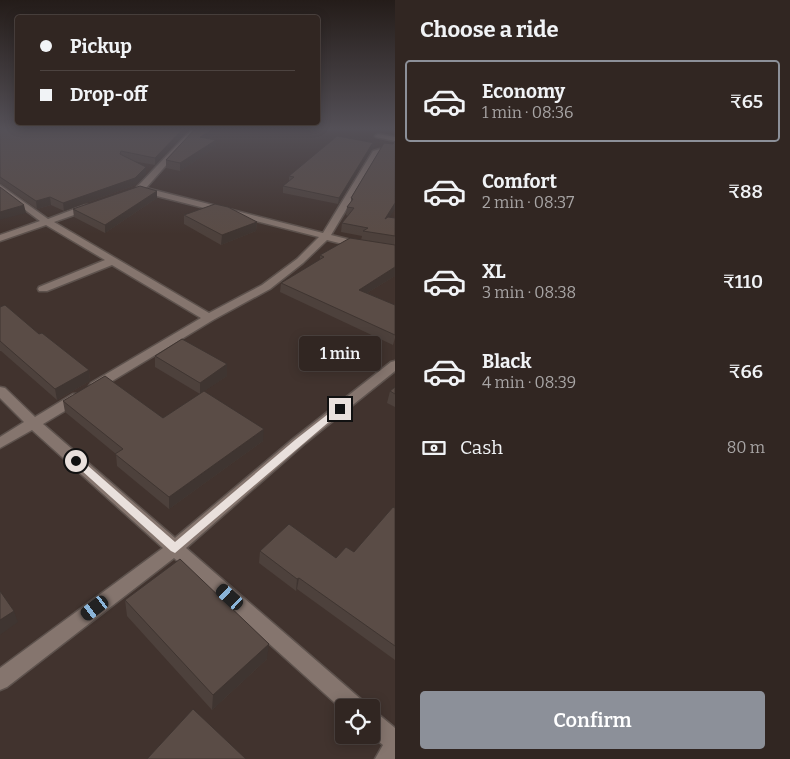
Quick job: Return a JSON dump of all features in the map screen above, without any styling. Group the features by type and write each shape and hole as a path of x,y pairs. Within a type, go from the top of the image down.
{"street":[{"path":"162,163 136,190 359,245 395,250"},
{"path":"0,443 209,318 266,287 300,261 326,236 370,163"},
{"path":"0,188 48,222 209,318"},
{"path":"0,238 94,205"},
{"path":"43,289 112,261"},
{"path":"0,680 175,548 298,442 395,366"},
{"path":"0,391 33,423 346,699"},
{"path":"380,729 395,742"},
{"path":"386,759 395,747"}],"building":[{"path":"0,163 139,163 146,167 135,178 63,203 50,197 36,201 0,177"},
{"path":"304,163 360,163 339,198 283,186 294,177 289,176"},
{"path":"372,163 395,163 395,203 385,219 388,217 395,218 395,236 363,231 368,228 342,223 354,208 347,207 353,199 351,198"},
{"path":"140,186 157,191 105,225 73,209"},
{"path":"0,187 24,205 0,212"},
{"path":"215,204 228,207 257,222 222,235 184,215"},
{"path":"350,238 395,245 395,267 359,290 395,305 395,335 281,283 324,257 320,255"},
{"path":"5,305 39,334 42,333 89,370 55,389 0,341 0,307"},
{"path":"182,339 227,364 200,383 155,356"},
{"path":"105,376 163,418 204,391 264,429 169,497 115,454 123,449 63,401"},
{"path":"395,387 395,394 390,391"},
{"path":"393,507 395,508 395,646 299,578 297,579 260,551 289,524 336,558 346,547 354,552"},
{"path":"180,559 269,644 213,695 125,600"},
{"path":"0,591 14,611 0,620"},
{"path":"193,709 246,759 147,759"}],"route":[{"path":"76,461 175,548 298,442 340,409"}]}
